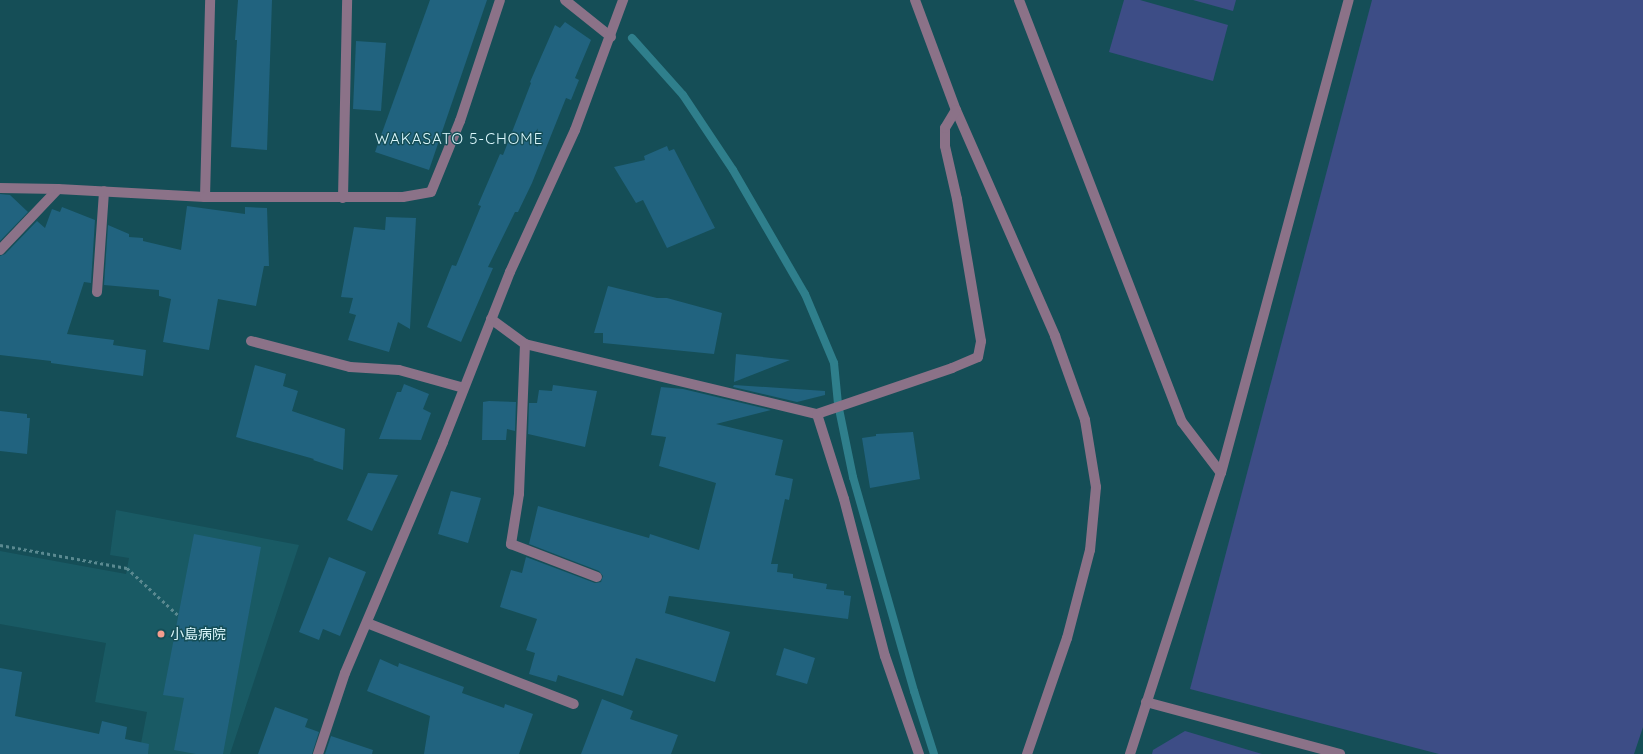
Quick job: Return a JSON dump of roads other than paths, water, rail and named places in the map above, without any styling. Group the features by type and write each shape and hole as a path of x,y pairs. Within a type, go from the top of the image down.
{"street":[{"path":"205,197 210,0"},
{"path":"343,198 346,0"},
{"path":"0,188 104,191 205,197 403,198 431,192 460,120 500,0"},
{"path":"565,0 611,37"},
{"path":"318,754 345,674 464,388 490,319 575,130 611,37 623,0"},
{"path":"915,0 956,110 1055,336 1085,420 1096,487 1090,550 1067,638 1027,754"},
{"path":"1019,0 1182,422 1221,473"},
{"path":"1130,754 1221,473 1349,0"},
{"path":"490,319 525,344 817,414 952,368 978,357 981,341 957,199 945,146 945,128 956,110"},
{"path":"0,250 58,189"},
{"path":"97,292 104,191"},
{"path":"251,341 350,367 399,370 464,388"},
{"path":"525,344 519,494 511,544 597,577"},
{"path":"817,414 844,499 885,656 919,754"},
{"path":"367,623 574,704"},
{"path":"1146,702 1340,754"}],"waterway":[{"path":"632,38 683,95 733,170 805,294 834,363 838,404 853,477 914,691 934,754"}],"place":[{"name":"小島病院","path":"161,634"}],"district":[{"name":"WAKASATO 5-CHOME","path":"459,139"}]}
